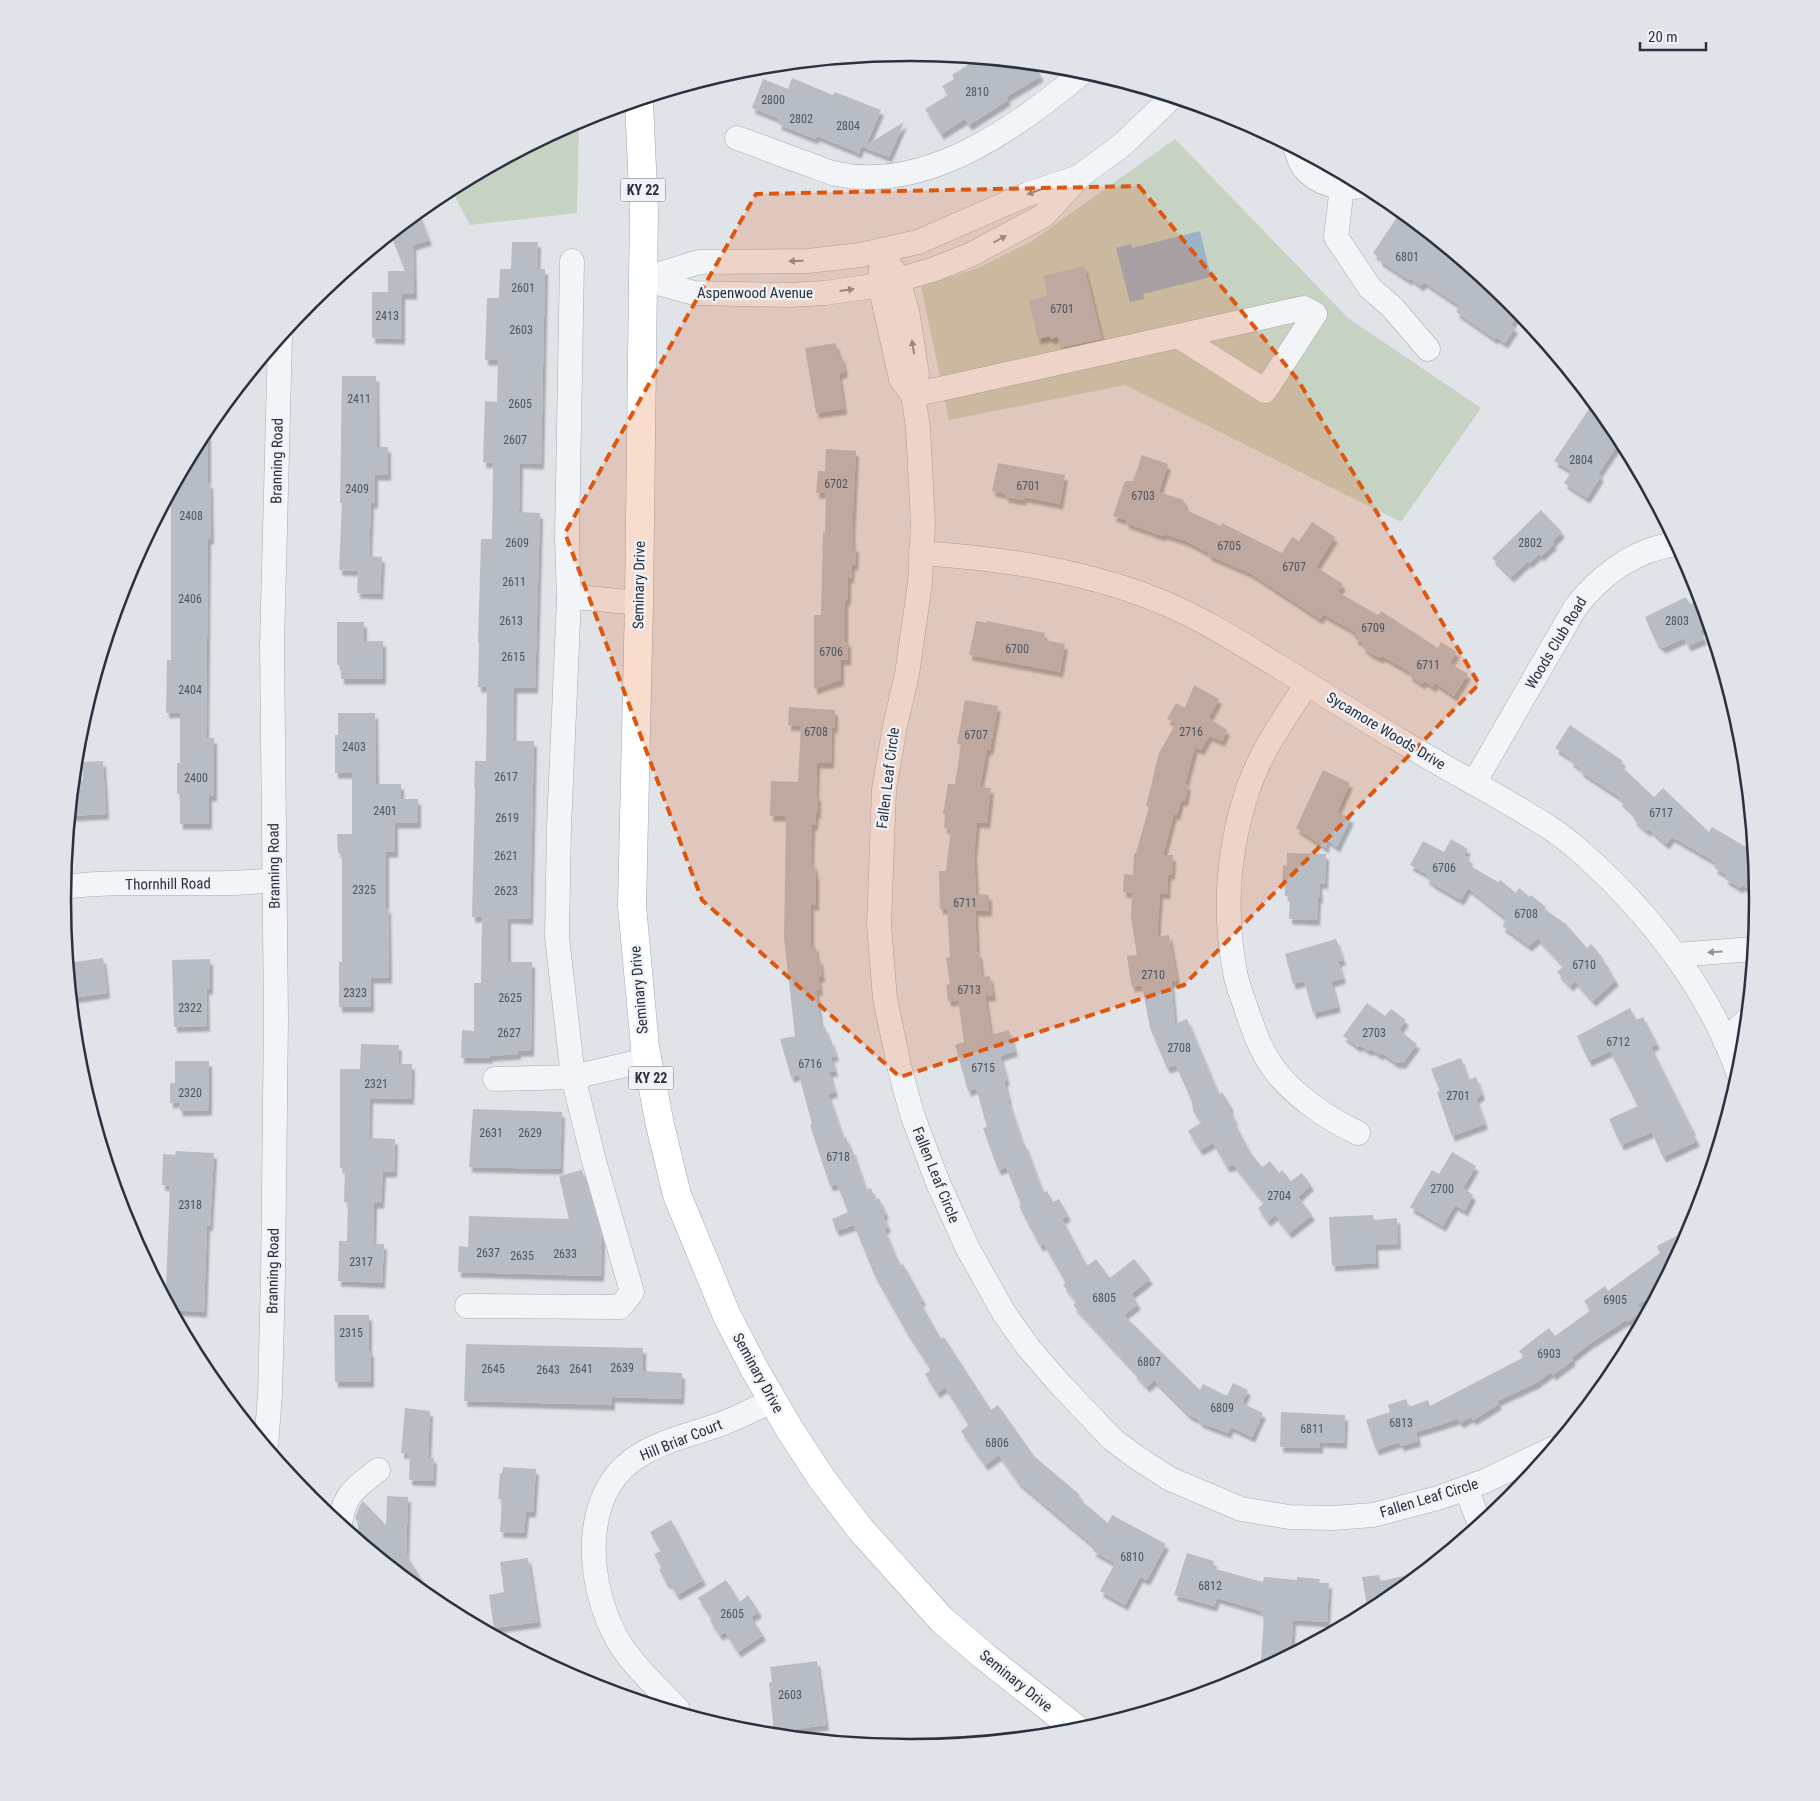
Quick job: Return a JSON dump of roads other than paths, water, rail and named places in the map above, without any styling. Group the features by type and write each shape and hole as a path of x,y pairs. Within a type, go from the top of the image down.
{"main road":[{"name":"Seminary Drive","path":"639,106 644,213 639,603 632,906 647,1060 677,1195 726,1316 772,1401 822,1479 861,1530 942,1620 1070,1725"}],"street":[{"path":"737,138 836,174 868,178 898,176 935,164 990,140 1054,97 1076,78"},
{"name":"Aspenwood Avenue","path":"643,279 694,293 808,294 889,282 932,270 970,255 1043,216 1080,176 1122,145 1167,102"},
{"path":"1299,158 1304,168 1318,181 1350,186"},
{"name":"Aspenwood Avenue","path":"643,279 699,262 757,263 808,261 860,255 918,242 1028,194 1080,176"},
{"path":"1353,188 1336,237 1370,288 1392,307 1428,349"},
{"name":"Fallen Leaf Circle","path":"881,250 889,282 907,311 917,374 912,395 918,428 923,523 920,583 907,674 894,726 884,790 879,925 885,999 900,1070 912,1114 934,1175 968,1249 1004,1313 1028,1347 1112,1439 1170,1479 1241,1509 1289,1517 1332,1518 1373,1515 1403,1508 1485,1482 1540,1455"},
{"path":"467,1306 620,1308 632,1292 594,1161 573,1076 557,937 559,828 569,599 567,538 572,261"},
{"path":"912,395 1304,308 1315,314 1265,392 1178,336"},
{"name":"Branning Road","path":"267,1439 270,1394 273,1277 276,1017 273,880 272,645 280,346"},
{"name":"Woods Club Road","path":"1474,783 1575,608 1587,592 1604,576 1639,554 1669,543"},
{"name":"Sycamore Woods Drive","path":"921,553 1016,563 1069,572 1118,586 1168,605 1218,629 1404,743 1552,829 1582,852 1641,911 1676,955 1696,983 1725,1040 1733,1061"},
{"path":"569,599 587,598 639,603"},
{"path":"1307,684 1272,738 1248,787 1232,851 1228,887 1229,931 1235,973 1257,1040 1274,1069 1291,1088 1306,1100 1344,1127 1358,1132"},
{"name":"Thornhill Road","path":"71,887 99,885 245,883 273,880"},
{"path":"1676,955 1747,949"},
{"path":"1725,1040 1739,1026"},
{"path":"495,1079 573,1076 647,1060"},
{"name":"Hill Briar Court","path":"674,1705 650,1682 618,1641 604,1614 593,1552 596,1521 602,1498 615,1478 628,1464 640,1455 654,1448 723,1424 772,1401"},
{"path":"341,1516 342,1509 350,1493 378,1470"},
{"path":"1466,1488 1477,1518"}],"water":[{"path":"1200,231 1211,277 1143,294 1144,299 1130,302 1116,248 1131,244 1132,248"}]}
